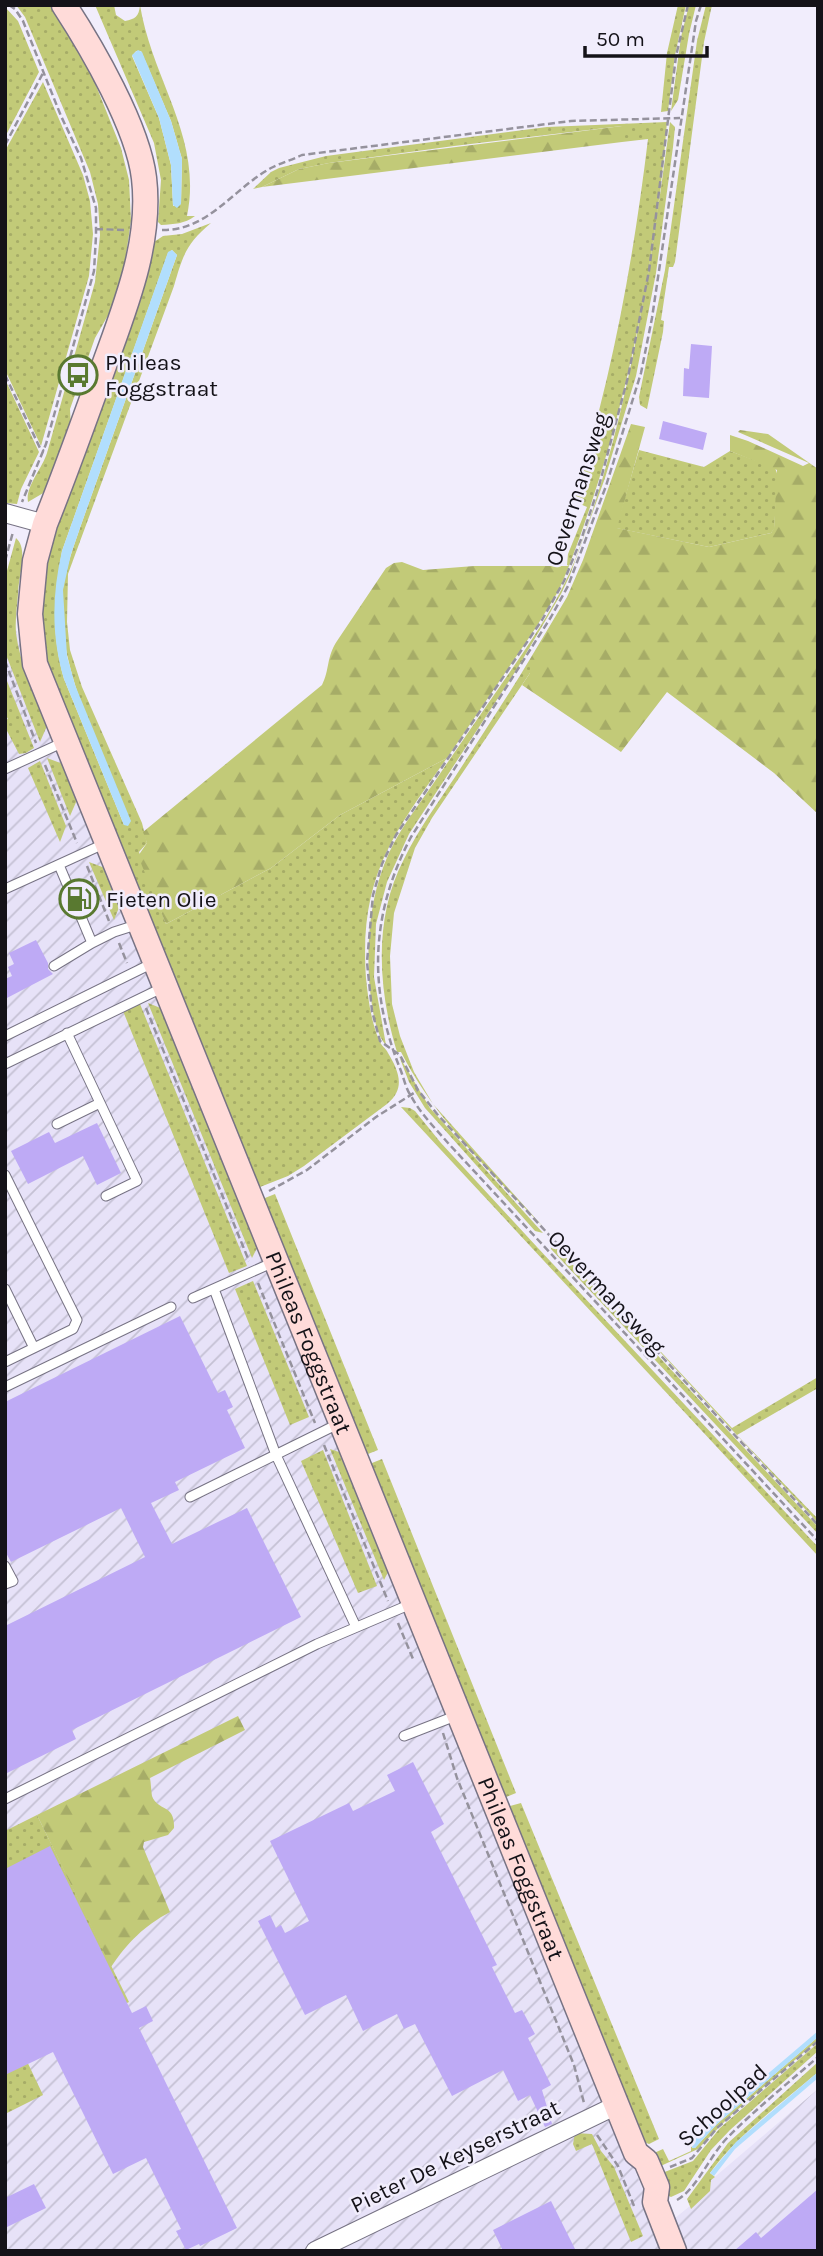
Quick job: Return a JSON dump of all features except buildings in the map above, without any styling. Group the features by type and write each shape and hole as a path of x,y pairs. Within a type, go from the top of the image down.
{"street":[{"name":"Phileas Foggstraat","path":"64,5 89,45 132,134 144,178 143,230 133,283 45,524 35,561 30,614 35,664 250,1200 265,1266 330,1429 449,1718 636,2153 646,2161 657,2187 657,2206 674,2251"},
{"name":"Phileas Foggstraat","path":"79,5 89,45"},
{"path":"12,514 45,524"},
{"name":"Pieter De Keyserstraat","path":"314,2251 617,2105"},
{"name":"Phileas Foggstraat","path":"636,2153 633,2166 644,2193 657,2206"}],"lane":[{"path":"5,769 65,742"},
{"path":"5,889 106,843"},
{"path":"59,865 67,884"},
{"path":"79,912 92,943"},
{"path":"54,966 114,932 139,924"},
{"path":"5,1036 154,962"},
{"path":"5,1064 164,987"},
{"path":"67,1033 137,1181 106,1196"},
{"path":"57,1124 100,1103"},
{"path":"5,1175 76,1320 73,1329 5,1362"},
{"path":"193,1298 265,1266"},
{"path":"5,1289 34,1348"},
{"path":"215,1289 276,1455 356,1627"},
{"path":"5,1387 171,1307"},
{"path":"190,1497 330,1429"},
{"path":"5,1566 13,1581 5,1584"},
{"path":"5,1799 317,1644 403,1608"},
{"path":"404,1736 449,1718"}],"path":[{"path":"5,561 12,514 44,451 94,271 96,229 96,208 82,158 43,73 23,21 9,5"},
{"name":"Oevermansweg","path":"688,5 678,44 641,319 615,429 582,537 549,610 396,835 377,878 369,919 368,983 380,1041 400,1055 418,1090 460,1141 818,1525"},
{"name":"Oevermansweg","path":"701,5 695,21 652,318 641,373 622,438 568,586 551,618 411,837 391,882 379,929 377,960 382,1015 392,1051 410,1095 447,1143 818,1541"},
{"path":"5,145 43,73"},
{"path":"96,229 174,230 191,226 269,169 302,155 571,121 680,118"},
{"path":"5,375 40,448 44,451"},
{"path":"5,661 131,974"},
{"path":"141,998 265,1266 403,1608 413,1660"},
{"path":"250,1200 307,1170 376,1117 418,1090"},
{"path":"449,1718 457,1778 574,2065 590,2118 600,2142 618,2166 625,2185"},
{"name":"Schoolpad","path":"651,2174 692,2158 717,2129 818,2041"},
{"name":"Schoolpad","path":"657,2206 686,2195 728,2137 818,2057"}],"shaded area":[{"path":"5,603 598,2082 660,2230 705,2194 710,2181 818,2089 818,2251 5,2251"}],"green space":[{"path":"16,5 57,5 93,78 121,148 129,180 131,221 123,275 114,305 95,338 70,409 71,429 45,492 28,502 31,484 47,453 95,282 100,235 98,204 90,172 25,17"},
{"path":"95,5 114,5 116,15 125,21 136,17 140,5 146,32 174,109 188,161 190,188 187,216 195,216 187,221 161,225 158,222 161,180 154,143","holes":["136,51 141,51 171,121 182,159 181,204 173,206 171,165 159,118 132,56"]},
{"path":"678,5 686,5 675,55 668,111 661,112 667,53"},
{"path":"689,5 696,5 678,100 671,111 681,37"},
{"path":"706,5 712,5 704,42 675,262 673,267 669,267 661,320 664,321 663,332 647,409 640,405 639,397 665,270 697,41"},
{"path":"5,7 18,21 39,72 5,137"},
{"path":"43,82 83,175 90,201 93,234 89,276 41,446 5,370 5,151"},
{"path":"667,122 654,235 634,348 605,458 569,566 568,554 587,507 573,501 599,412 619,322 648,139 622,142 622,126 454,146 299,169 253,189 279,168 326,156 547,127"},
{"path":"670,122 675,127 673,147 656,273 636,376 605,478 570,575 517,669 409,834 387,882 376,924 374,977 386,1045 379,1034 375,1019 369,974 370,927 379,880 389,854 412,813 539,628 575,560 594,507 624,399 645,289"},
{"path":"622,126 622,142 262,187 299,169 329,163"},
{"path":"211,223 196,237 183,258 68,574 67,622 70,650 82,687 142,823 147,843 139,852 166,924 271,868 340,815 447,758 395,835 383,859 368,912 365,943 369,1001 379,1040 398,1073 397,1092 387,1104 304,1166 288,1176 260,1187 253,1184 43,652 43,602 49,552 154,242 163,236 182,234","holes":["172,250 177,255 81,525 63,588 62,616 72,676 129,820 124,825 64,679 57,646 57,584 62,551 168,253"]},
{"path":"5,379 39,452 21,489 17,504 5,503"},
{"path":"631,424 645,427 617,528 709,547 771,533 774,528 777,470 730,451 730,435 803,466 809,463 738,432 740,430 768,434 818,469 818,814 774,773 667,692 621,752 522,685 530,673 530,659 567,597 583,560"},
{"path":"639,450 704,467 730,451 775,468 778,476 774,529 771,533 709,547 616,528"},
{"path":"16,538 22,549 22,556 16,633 24,669 47,726 40,742 5,652 5,578"},
{"path":"402,562 423,570 474,566 569,566 559,590 535,629 447,758 340,815 271,868 166,924 138,856 147,843 143,832 322,685 337,641 386,568"},
{"path":"530,659 530,673 432,818 415,848 394,913 390,956 392,1004 400,1036 414,1072 432,1103 401,1052 397,1052 391,1028 382,954 387,905 394,882 415,838"},
{"path":"5,676 34,748 26,753 19,754 5,727 5,720 8,719 5,714"},
{"path":"47,758 63,764 77,800 70,816"},
{"path":"40,761 66,826 60,842 28,768"},
{"path":"89,862 105,868 120,905 114,920"},
{"path":"148,1003 163,1009 258,1246 252,1258"},
{"path":"140,1004 247,1266 229,1273 123,1011"},
{"path":"399,1056 430,1108 543,1233 535,1231 425,1108 409,1082"},
{"path":"434,1105 545,1229 467,1146"},
{"path":"401,1107 415,1111 537,1247 818,1547 818,1556"},
{"path":"275,1194 378,1450 368,1454 361,1451 262,1205 265,1198"},
{"path":"551,1234 732,1428 818,1377 818,1388 737,1435 818,1519 818,1523"},
{"path":"550,1240 818,1527 818,1534 551,1249"},
{"path":"253,1281 309,1417 290,1425 235,1289"},
{"path":"330,1449 342,1453 389,1570 384,1580"},
{"path":"323,1450 377,1586 358,1593 301,1461"},
{"path":"382,1459 516,1793 506,1797 500,1794 368,1470 372,1463"},
{"path":"238,1716 245,1730 150,1778 152,1796 169,1811 174,1820 174,1828 168,1835 144,1842 143,1847 170,1912 137,1935 111,1967 37,1815"},
{"path":"521,1803 659,2139 649,2144 642,2141 507,1813 510,1806"},
{"path":"37,1815 129,2002 23,2053 43,2095 5,2114 5,1831"},
{"path":"818,2037 818,2040 728,2118 698,2149 654,2169 654,2153 663,2149 669,2161 691,2151 691,2146 695,2148 717,2124"},
{"path":"818,2043 818,2051 711,2150 684,2191 671,2197 664,2194 662,2173 693,2161 720,2128"},
{"path":"818,2062 818,2072 721,2158 710,2173 715,2177 711,2180 710,2191 691,2209 687,2199 728,2143"},
{"path":"575,2133 592,2134 614,2167 643,2236 631,2242 592,2144 576,2151 573,2144"}],"water":[{"path":"138,50 142,52 171,121 182,159 181,204 177,208 173,205 171,165 159,118 132,55"},
{"path":"172,250 177,255 71,554 63,590 67,656 75,685 131,821 128,826 124,825 64,679 55,631 56,583 62,551 168,252"},
{"path":"818,2031 818,2037 692,2148 692,2143 711,2122"},
{"path":"818,2072 818,2078 735,2149 714,2176 710,2173 736,2142"}],"place":[{"name":"Phileas Foggstraat","path":"78,375"},
{"name":"Fieten Olie","path":"79,899"}]}
